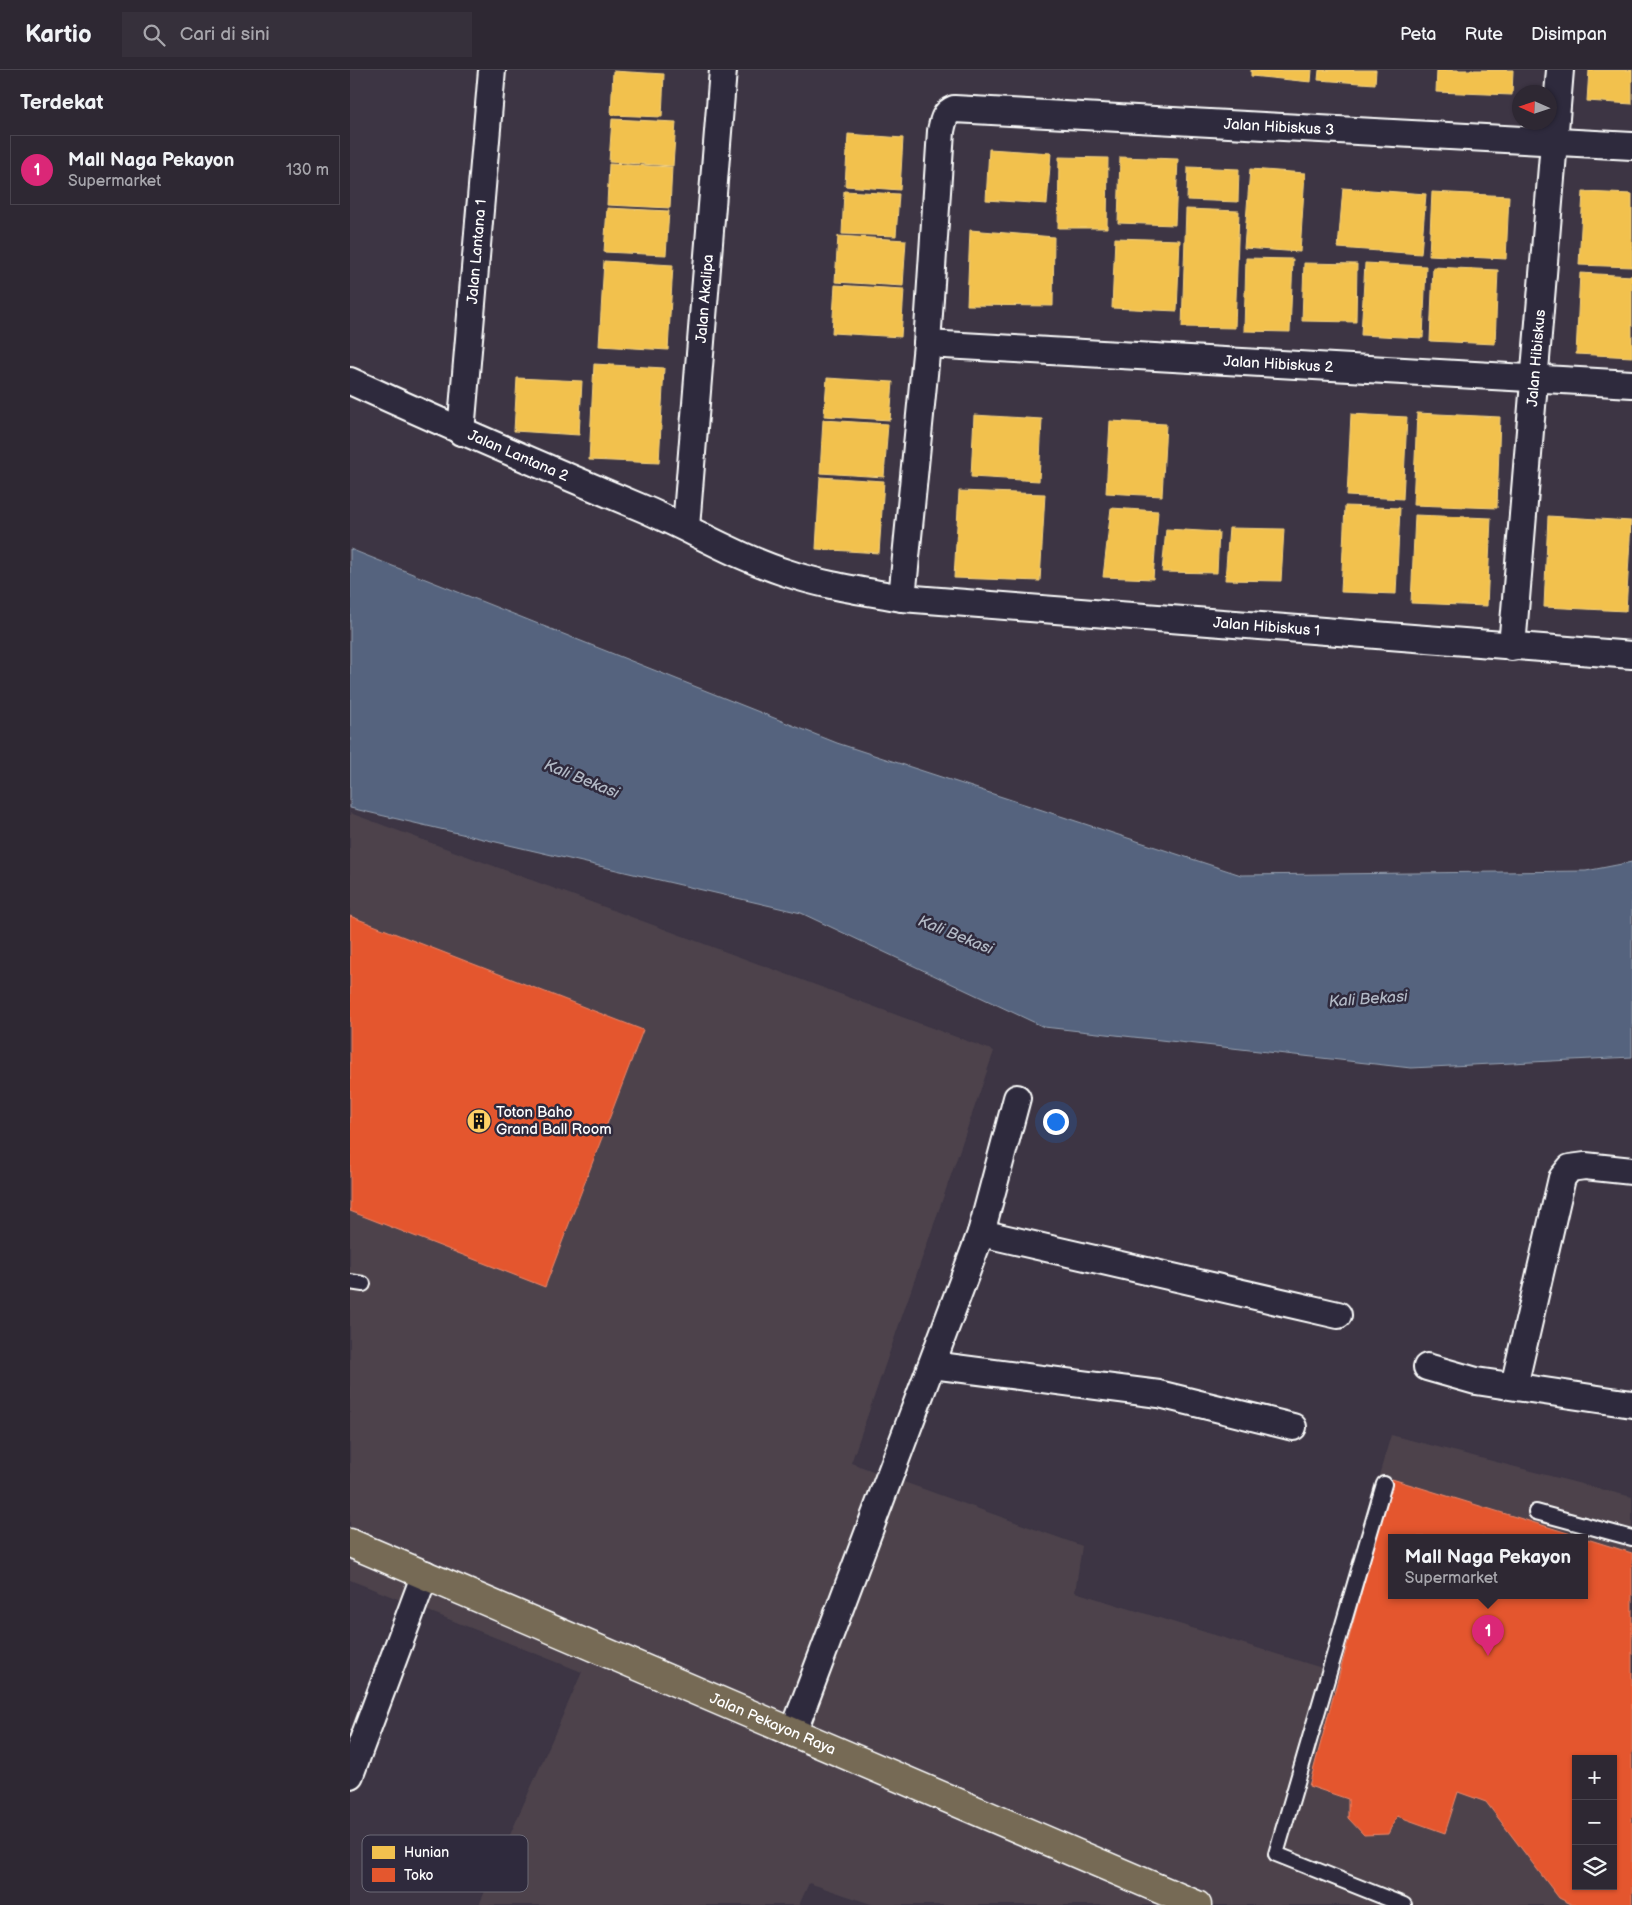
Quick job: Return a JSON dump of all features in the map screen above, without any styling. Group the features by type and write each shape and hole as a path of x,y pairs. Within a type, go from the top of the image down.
{"main road":[{"name":"Jalan Pekayon Raya","path":"350,1543 1197,1905"}],"street":[{"name":"Jalan Lantana 1","path":"461,432 492,70"},
{"name":"Jalan Akalipa","path":"686,527 723,70"},
{"name":"Jalan Hibiskus","path":"1512,647 1560,70"},
{"name":"Jalan Hibiskus 3","path":"927,344 941,131 944,118 954,109 1632,146"},
{"name":"Jalan Hibiskus 2","path":"927,344 1632,384"},
{"path":"902,598 927,344"},
{"name":"Jalan Lantana 2","path":"350,381 461,432 686,527 741,556 788,573 830,585 902,598"},
{"name":"Jalan Hibiskus 1","path":"902,598 1632,655"},
{"path":"793,1733 981,1233 1017,1098"},
{"path":"1514,1386 1562,1178 1570,1168 1585,1166 1632,1171"},
{"path":"981,1233 1338,1315"},
{"path":"932,1365 1159,1394 1293,1426"},
{"path":"1427,1367 1455,1376 1632,1404"},
{"path":"350,1775 425,1574"}],"lane":[{"path":"1384,1484 1276,1854 1400,1904"},
{"path":"1536,1512 1632,1538"}],"shaded area":[{"path":"350,813 994,1051 851,1463 1082,1546 1075,1592 1322,1668 1391,1435 1632,1497 1632,1905 874,1905 809,1883 799,1905 479,1905 485,1892 528,1892 528,1835 510,1835 582,1672 350,1580"}],"water":[{"name":"Kali Bekasi","path":"350,549 837,743 1241,875 1586,871 1632,862 1632,1057 1411,1068 1044,1027 801,913 350,808"}],"building: Hunian":[{"path":"1251,70 1312,70 1311,82 1251,76"},
{"path":"1319,70 1376,70 1375,84 1318,80"},
{"path":"1437,70 1513,70 1512,95 1436,92"},
{"path":"1589,70 1632,70 1632,104 1587,101"},
{"path":"613,71 664,74 662,117 611,115"},
{"path":"612,119 676,122 673,166 609,162"},
{"path":"848,134 903,138 900,190 845,186"},
{"path":"989,149 1051,153 1047,204 986,200"},
{"path":"1059,157 1108,158 1107,228 1058,228"},
{"path":"1120,157 1178,159 1175,225 1118,223"},
{"path":"609,164 672,167 670,208 607,205"},
{"path":"1188,167 1239,169 1238,202 1187,200"},
{"path":"1250,169 1305,173 1300,252 1244,248"},
{"path":"1343,188 1426,194 1421,254 1338,248"},
{"path":"844,191 899,194 896,236 842,234"},
{"path":"1432,192 1509,196 1506,259 1429,255"},
{"path":"1583,192 1632,194 1632,267 1579,265"},
{"path":"607,208 669,211 666,255 604,252"},
{"path":"1186,209 1239,211 1235,328 1182,327"},
{"path":"970,230 1054,237 1053,306 967,305"},
{"path":"838,236 906,240 903,286 835,282"},
{"path":"1115,238 1180,240 1177,311 1112,308"},
{"path":"1246,258 1293,259 1290,332 1244,331"},
{"path":"604,261 673,265 668,350 599,346"},
{"path":"1304,263 1357,264 1356,322 1302,321"},
{"path":"1365,263 1426,266 1423,338 1361,335"},
{"path":"1433,267 1498,270 1495,344 1430,341"},
{"path":"1580,273 1632,276 1632,357 1576,354"},
{"path":"835,285 904,289 901,337 832,333"},
{"path":"594,364 664,368 659,463 589,460"},
{"path":"517,378 582,381 579,435 514,431"},
{"path":"827,378 893,382 890,420 824,416"},
{"path":"1417,413 1500,417 1497,508 1413,505"},
{"path":"1351,414 1407,417 1403,499 1347,496"},
{"path":"974,415 1042,419 1039,481 971,477"},
{"path":"823,420 888,424 884,477 820,473"},
{"path":"1110,421 1166,424 1162,496 1106,493"},
{"path":"820,477 884,481 879,553 816,549"},
{"path":"959,491 1045,494 1040,581 954,578"},
{"path":"1345,506 1400,508 1396,594 1341,592"},
{"path":"1111,508 1158,511 1153,579 1103,577"},
{"path":"1415,515 1491,518 1487,606 1411,603"},
{"path":"1548,516 1631,521 1626,611 1544,607"},
{"path":"1229,528 1284,529 1281,581 1225,580"},
{"path":"1166,529 1219,532 1217,573 1162,572"}],"building: Toko":[{"name":"Toton Baho Grand Ball Room","path":"350,916 643,1030 545,1287 350,1211"},
{"path":"1392,1479 1571,1534 1388,1534 1388,1599 1588,1599 1588,1539 1632,1553 1632,1905 1573,1905 1559,1898 1486,1802 1458,1792 1445,1833 1397,1816 1388,1834 1364,1835 1348,1818 1348,1799 1309,1786"}],"place":[{"name":"Toton Baho Grand Ball Room","path":"479,1121"},
{"name":"Mall Naga Pekayon","path":"1488,1656"}]}
